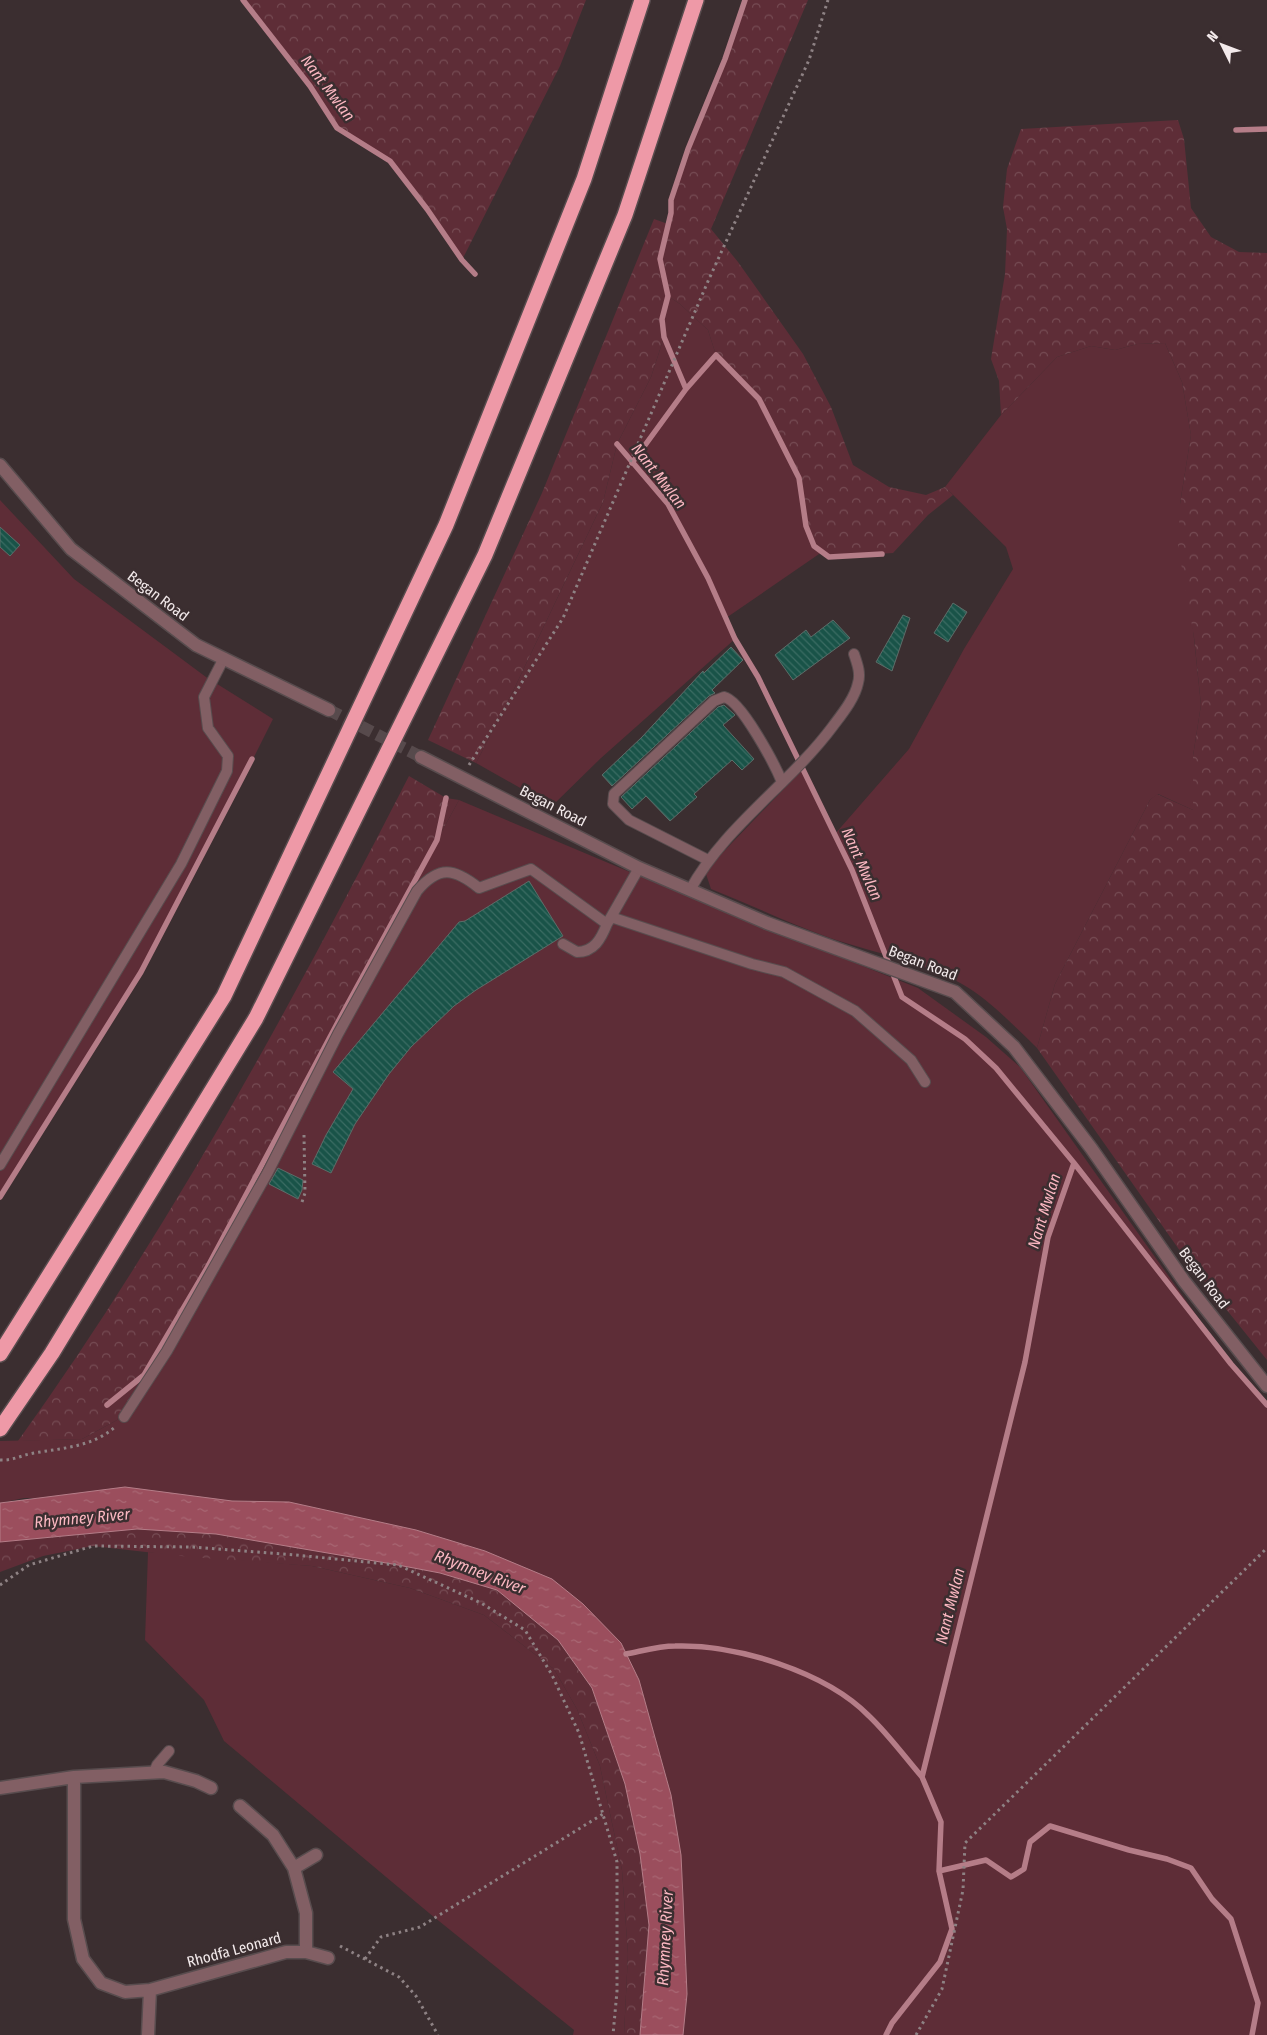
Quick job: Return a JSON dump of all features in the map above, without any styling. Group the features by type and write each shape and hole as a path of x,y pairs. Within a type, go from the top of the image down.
{"highway":[{"path":"0,1354 228,987 446,525 584,179 642,0"},
{"path":"0,1429 52,1354 256,1018 485,555 625,214 696,0"}],"street":[{"name":"Began Road","path":"0,465 71,549 196,645 329,710"},
{"name":"Began Road","path":"421,757 639,868 767,923 955,992 1014,1047 1091,1148 1184,1281 1267,1386"},
{"path":"0,1788 74,1777 164,1772 196,1781 211,1788"},
{"name":"Rhodfa Leonard","path":"74,1777 74,1919 83,1959 101,1983 125,1992 150,1990 286,1952 306,1952 328,1958"},
{"path":"240,1806 273,1835 294,1868 306,1913 306,1952"},
{"path":"294,1868 316,1855"},
{"path":"148,2035 150,1990"}],"lane":[{"path":"690,890 708,860 812,753 841,716 858,683 858,667 854,654"},
{"path":"0,1165 181,864 227,771 228,756 208,728 204,696 224,658"},
{"path":"708,860 629,820 613,804 614,794 714,701 724,697 735,703 768,754 782,782"},
{"path":"563,944 577,952 591,950 599,941 639,868"},
{"path":"124,1417 168,1351 297,1117 342,1026 417,891 428,878 442,873 462,874 479,888 531,869 609,921 784,972 855,1011 911,1060 925,1082"},
{"path":"154,1772 157,1765 169,1751"}],"path":[{"path":"463,778 563,618 709,279 809,60 828,0"},
{"path":"297,1117 303,1121 305,1193 302,1202"},
{"path":"0,1460 9,1460 34,1453 53,1452 91,1442 103,1437 124,1417"},
{"path":"0,1585 29,1565 93,1546 193,1547 398,1565 481,1603 525,1630 552,1675 579,1733 618,1862 617,1991 613,2035"},
{"path":"916,2035 942,1989 963,1890 965,1844 1267,1548"},
{"path":"365,1958 382,1937 420,1926 603,1814"},
{"path":"328,1958 336,1954 339,1946 391,1971 410,1986 438,2035"}],"green space":[{"path":"243,0 586,0 560,66 462,260 427,209 390,161 337,128 310,86"},
{"path":"745,0 808,0 711,229 738,262 803,354 831,407 853,465 889,487 926,495 945,487 953,495 928,515 893,553 829,557 814,546 806,526 799,478 759,399 716,355 708,330 680,304 668,296 662,319 664,337 651,377 617,444 603,502 514,689 476,763 428,740 542,493 654,219 668,224 671,213 671,200 688,149 725,59"},
{"path":"1178,120 1184,139 1191,208 1211,237 1239,252 1267,253 1267,1360 1185,1258 1037,1048 1055,984 1150,800 1157,794 1193,810 1193,756 1201,705 1194,637 1178,546 1180,504 1191,435 1182,382 1165,343 1137,344 1115,350 1091,346 1057,357 1001,415 999,381 991,359 1005,274 1007,229 1003,207 1007,169 1021,129"},
{"path":"668,296 680,304 708,330 716,355 759,399 799,478 806,526 814,546 822,552 726,618 735,639 601,758 552,806 476,763 514,689 603,502 617,444 651,377 664,337 662,319"},
{"path":"1165,343 1182,382 1191,435 1180,504 1201,705 1193,756 1193,810 1158,794 1150,800 1055,984 1037,1048 992,1005 962,984 914,963 830,938 711,889 705,871 803,769 835,834 909,749 964,649 1013,569 1006,547 945,487 1001,415 1057,357 1091,346 1115,350 1137,344"},
{"path":"0,500 74,579 206,677 273,719 227,811 141,972 0,1197"},
{"path":"409,776 446,798 459,800 207,1268 117,1420 82,1439 18,1441 126,1281 226,1116 320,947"},
{"path":"459,800 694,899 918,988 986,1037 1020,1067 1231,1364 1267,1405 1267,2035 683,2035 687,1994 681,1855 671,1795 639,1680 621,1643 485,1551 416,1530 289,1502 24,1498 0,1503 0,1441 82,1439 117,1420 207,1268"},
{"path":"137,1529 216,1534 343,1554 440,1573 497,1590 558,1640 592,1688 625,1784 640,1854 649,1925 640,2035 624,2035 628,1954 622,1870 600,1766 577,1709 554,1669 484,1615 410,1588 312,1566 190,1557 93,1546 43,1556 0,1572 0,1542"},
{"path":"148,1552 312,1566 410,1588 484,1615 554,1669 577,1709 600,1766 622,1870 628,1954 624,2035 573,2035 574,2030 429,1913 224,1741 204,1700 145,1640"}],"water":[{"name":"Rhymney River","path":"125,1487 232,1501 289,1502 416,1530 485,1551 552,1579 583,1604 621,1643 639,1680 671,1795 681,1855 687,1994 683,2035 640,2035 649,1925 640,1854 625,1784 592,1688 558,1640 497,1590 440,1573 398,1565 216,1534 137,1529 0,1542 0,1503"}],"building":[{"path":"0,527 20,545 10,556 0,547"},
{"path":"953,603 967,612 948,642 934,633"},
{"path":"903,615 910,618 892,671 876,662"},
{"path":"833,620 850,638 793,680 775,655 806,630 811,637"},
{"path":"731,647 743,660 712,690 715,693 709,696 612,786 602,775 642,737 703,671 704,673"},
{"path":"724,705 735,715 723,725 754,759 742,770 732,760 694,794 697,797 670,821 646,796 632,809 621,797 718,707"},
{"path":"529,881 563,936 476,990 454,1006 411,1047 389,1074 355,1124 331,1173 312,1164 326,1135 353,1089 333,1072 459,922 465,921"},
{"path":"278,1168 303,1180 302,1190 298,1199 269,1184"}],"waterway":[{"name":"Nant Mwlan","path":"243,0 310,86 337,128 390,161 427,209 462,260 475,274"},
{"path":"686,389 664,337 662,319 668,296 660,259 671,213 671,200 688,149 725,59 745,0"},
{"path":"1236,130 1267,129"},
{"path":"632,463 686,389 716,355 759,399 799,478 806,526 814,546 829,557 882,554"},
{"name":"Nant Mwlan","path":"617,444 668,504 708,578 735,639 758,677 852,870 902,997 965,1039 996,1068 1074,1163 1048,1237 1025,1362 922,1777 941,1822 939,1871 952,1929 940,1962 892,2023 886,2035"},
{"path":"0,1197 141,972 252,759"},
{"path":"107,1405 144,1375 207,1268 437,840 446,798"},
{"path":"1074,1163 1231,1364 1267,1405"},
{"path":"626,1654 663,1647 699,1647 752,1656 805,1674 851,1700 869,1716 922,1777"},
{"path":"939,1871 986,1860 1011,1877 1024,1869 1030,1842 1050,1826 1129,1850 1167,1859 1191,1868 1212,1899 1231,1919 1258,2003 1252,2035"}],"tunnel":[{"path":"329,710 421,757"}]}
